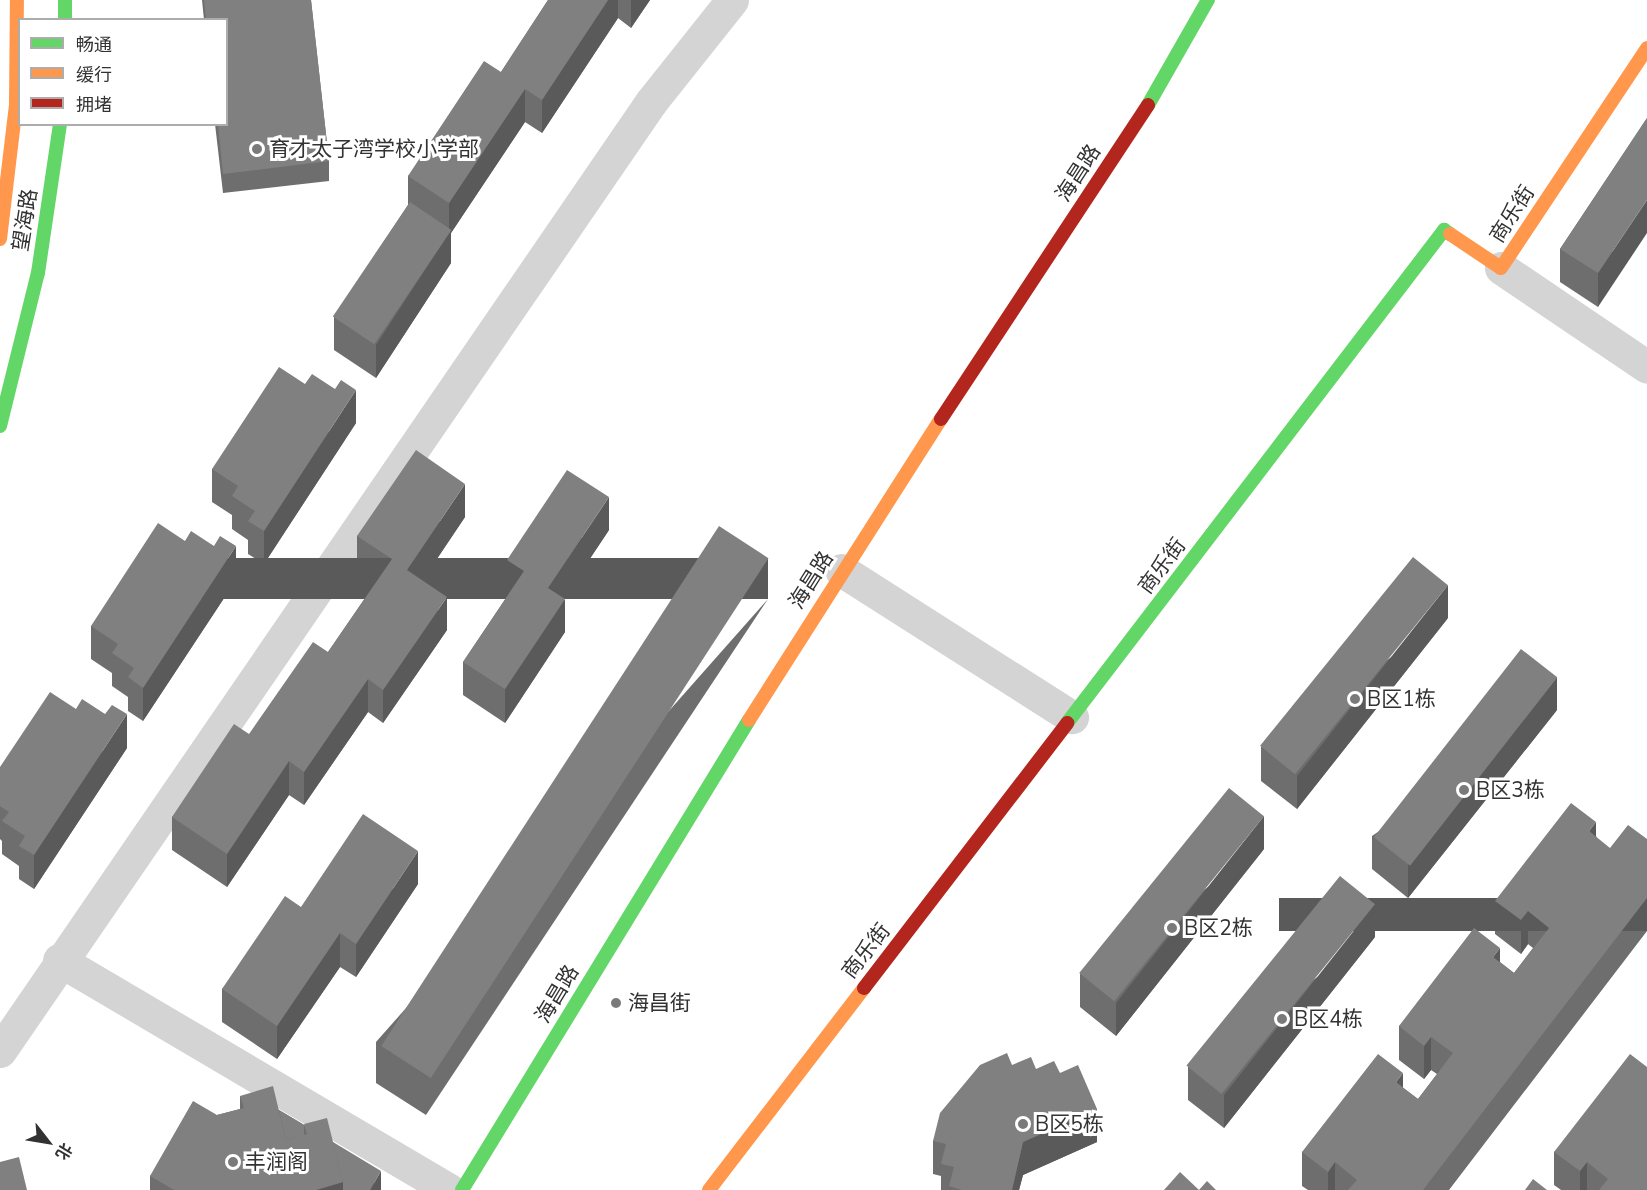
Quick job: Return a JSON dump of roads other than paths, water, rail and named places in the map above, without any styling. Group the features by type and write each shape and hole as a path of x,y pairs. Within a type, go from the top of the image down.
{"street":[{"name":"望海路","path":"0,239 16,105 17,0"},
{"path":"64,18 65,0"},
{"path":"0,1051 59,960 651,102 732,0"},
{"name":"海昌路","path":"462,1190 841,570 1172,69 1208,0"},
{"name":"商乐街","path":"709,1190 1444,230 1501,268 1647,48"},
{"name":"望海路","path":"0,426 38,273 60,126"},
{"path":"1501,268 1647,367"},
{"path":"841,570 1072,717"},
{"path":"59,960 449,1190"}],"place":[{"name":"育才太子湾学校小学部","path":"257,149"},
{"name":"B区1栋","path":"1355,699"},
{"name":"B区3栋","path":"1464,790"},
{"name":"B区2栋","path":"1172,928"},
{"name":"海昌街","path":"616,1003"},
{"name":"B区4栋","path":"1282,1019"},
{"name":"B区5栋","path":"1023,1124"},
{"name":"丰润阁","path":"233,1162"}]}
